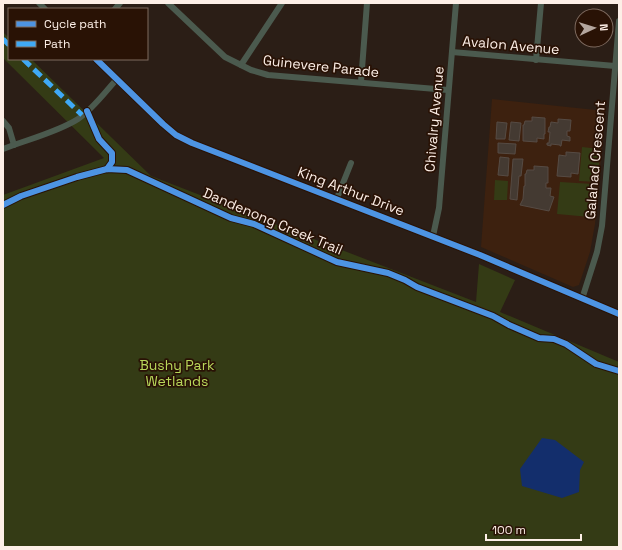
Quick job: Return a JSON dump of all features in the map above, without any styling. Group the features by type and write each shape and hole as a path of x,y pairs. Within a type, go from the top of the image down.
{"street":[{"name":"Guinevere Parade","path":"168,3 226,57 251,70 268,75 448,90"},
{"path":"241,65 282,3"},
{"path":"360,82 367,3"},
{"name":"Chivalry Avenue","path":"433,236 439,208 456,3"},
{"path":"536,60 540,3"},
{"name":"Galahad Crescent","path":"582,299 597,252 602,226 619,21"},
{"name":"Avalon Avenue","path":"452,52 615,66"},
{"name":"King Arthur Drive","path":"97,60 163,124 176,134 192,143 433,236 619,314"},
{"path":"3,148 64,126 78,119 117,79"},
{"path":"3,121 9,128 14,144"},
{"path":"337,198 351,163"}],"shaded area":[{"path":"492,99 605,111 595,224 590,252 579,285 573,287 481,247"}],"green space":[{"name":"Bushy Park Wetlands","path":"3,32 8,37 8,60 32,60 151,176 476,302 479,264 515,280 500,312 619,362 619,547 3,547 3,195 104,158 3,58"},
{"path":"582,147 600,149 598,182 579,181"},
{"path":"495,180 508,181 507,200 494,200"},
{"path":"560,182 593,184 590,217 557,214"}],"water":[{"path":"542,438 555,440 584,462 580,470 579,492 562,498 522,486 520,469"}],"building":[{"path":"532,117 545,118 544,139 537,138 537,142 523,141 523,125 525,121 532,121"},
{"path":"558,119 571,120 570,131 567,131 567,136 570,137 570,141 562,140 561,146 551,144 551,146 547,145 547,143 549,143 550,132 548,132 551,122 558,123"},
{"path":"497,122 507,123 505,139 496,139"},
{"path":"511,122 521,123 519,141 509,140"},
{"path":"498,143 516,144 515,154 498,153"},
{"path":"566,152 580,153 578,174 571,173 571,177 557,176 559,155 566,156"},
{"path":"500,157 509,158 508,176 498,175"},
{"path":"513,159 523,159 521,176 519,176 517,200 510,199"},
{"path":"534,166 548,167 548,183 546,183 546,188 551,188 550,196 554,197 549,211 520,205 523,199 525,174 527,170 534,170"}],"marked path":[{"path":"3,39 8,44"},
{"path":"24,60 82,115"}],"cycle path":[{"path":"97,60 163,124 176,135 192,143 480,255 619,314"},
{"path":"87,111 99,139 112,153 112,162 107,169"},
{"name":"Dandenong Creek Trail","path":"3,205 21,196 77,177 107,169 127,170 231,218 254,224 337,262 388,273 417,287 493,316 509,325 539,338 554,339 566,344 596,364 619,371"}]}
